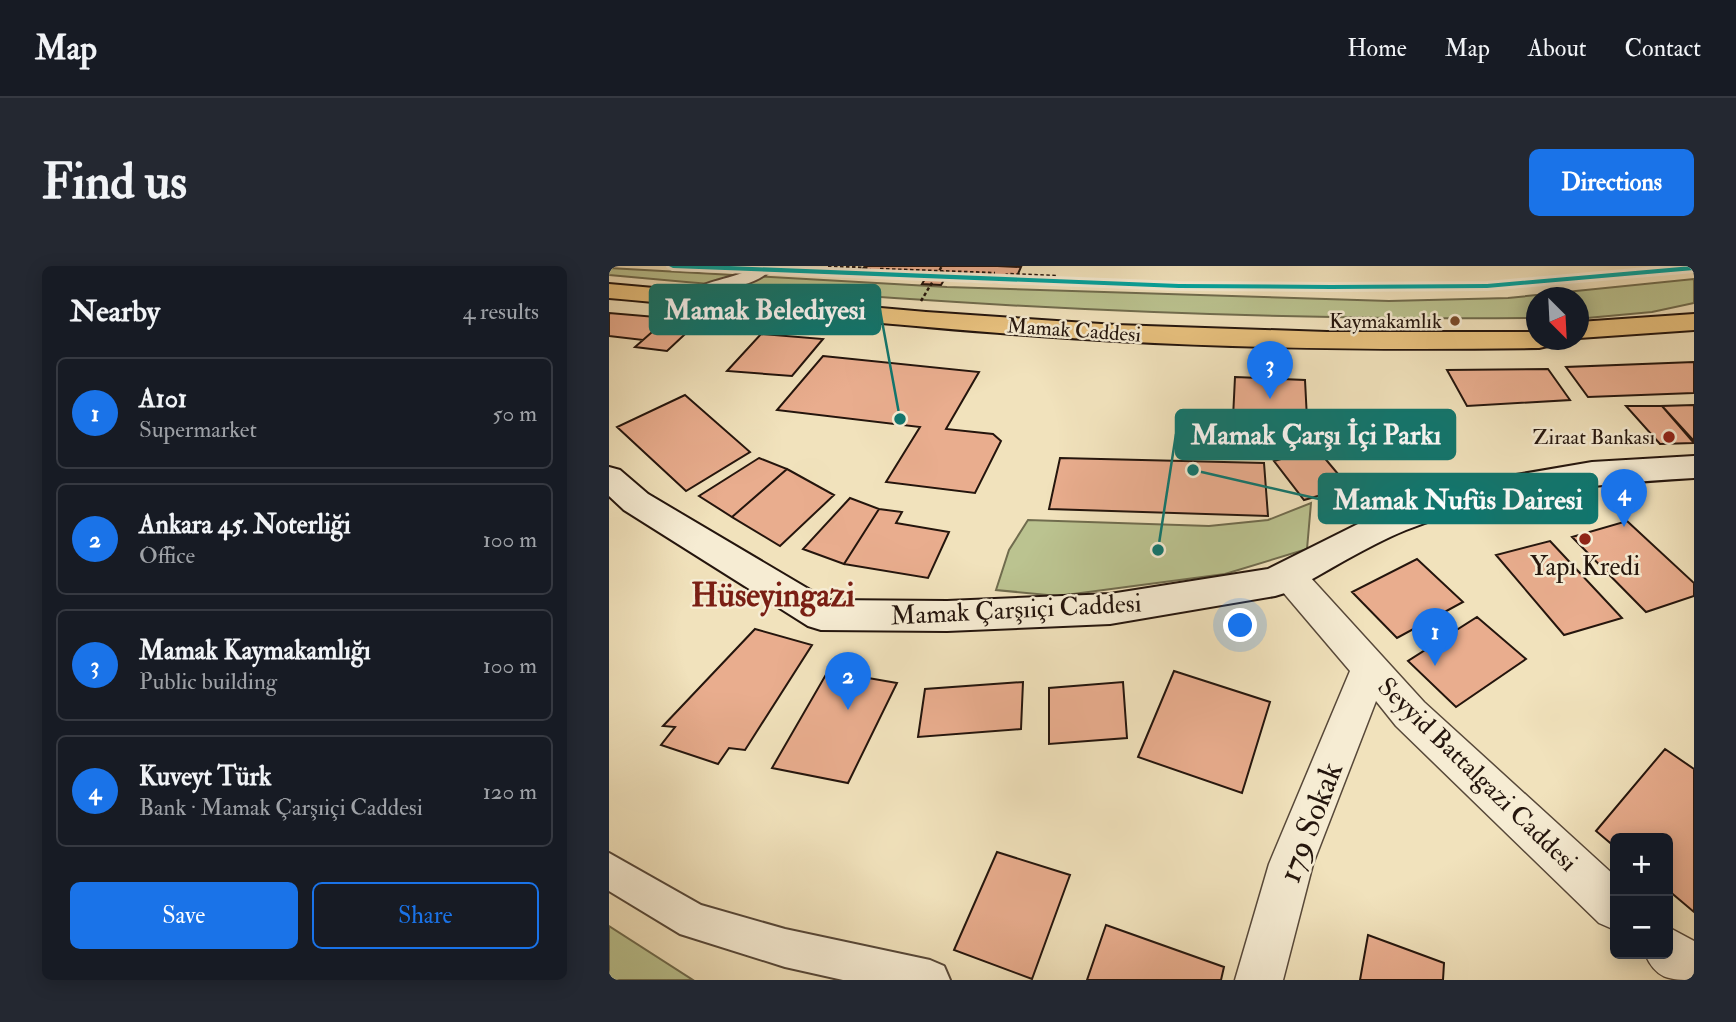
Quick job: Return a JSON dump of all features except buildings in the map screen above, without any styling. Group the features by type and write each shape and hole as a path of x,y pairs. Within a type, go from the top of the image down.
{"main road":[{"name":"Mamak Caddesi","path":"609,285 1115,333 1340,340 1526,340"},
{"name":"Mamak Caddesi","path":"609,291 1243,330 1526,331"},
{"path":"1589,329 1694,322"},
{"path":"1589,339 1694,336"},
{"name":"Mamak Çarşıiçi Caddesi","path":"609,478 636,502 821,615 947,616 1110,609 1275,582 1392,522 1481,492 1592,473 1690,471"}],"street":[{"path":"698,295 758,274 766,266"},
{"name":"Seyyid Battalgazi Caddesi","path":"1289,575 1410,714 1610,902"},
{"name":"179 Sokak","path":"1259,980 1291,864 1370,668"},
{"path":"609,871 693,921 785,948 930,980"},
{"path":"1673,955 1694,972"}],"path":[{"path":"828,266 868,268 874,274 920,276 939,270 951,277 995,279 1008,274 1056,276"},
{"path":"880,269 995,273"},
{"path":"916,309 939,270"}],"green space":[{"path":"609,268 947,287 1389,301 1526,296 1526,318 1304,317 1072,308 840,294 609,275"},
{"path":"1694,279 1694,303 1652,312 1589,318 1589,290"},
{"path":"1311,503 1307,549 1225,574 1058,596 996,590 1009,550 1028,520 1209,526 1268,520"},
{"path":"609,926 693,980 609,980"}],"transit line":[{"path":"673,266 1179,286 1331,287 1487,286 1694,268"}],"place":[{"name":"Kaymakamlık","path":"1455,321"},
{"name":"Mamak Kaymakamlığı","path":"1270,399"},
{"name":"Mamak Belediyesi","path":"900,419"},
{"name":"Ziraat Bankası","path":"1669,437"},
{"name":"Mamak Nufüs Dairesi","path":"1193,470"},
{"name":"Kuveyt Türk","path":"1624,527"},
{"name":"Yapı Kredi","path":"1585,539"},
{"name":"Mamak Çarşı İçi Parkı","path":"1158,550"},
{"name":"A101","path":"1435,666"},
{"name":"Ankara 45. Noterliği","path":"848,710"}],"district":[{"name":"Hüseyingazi","path":"773,594"}]}
